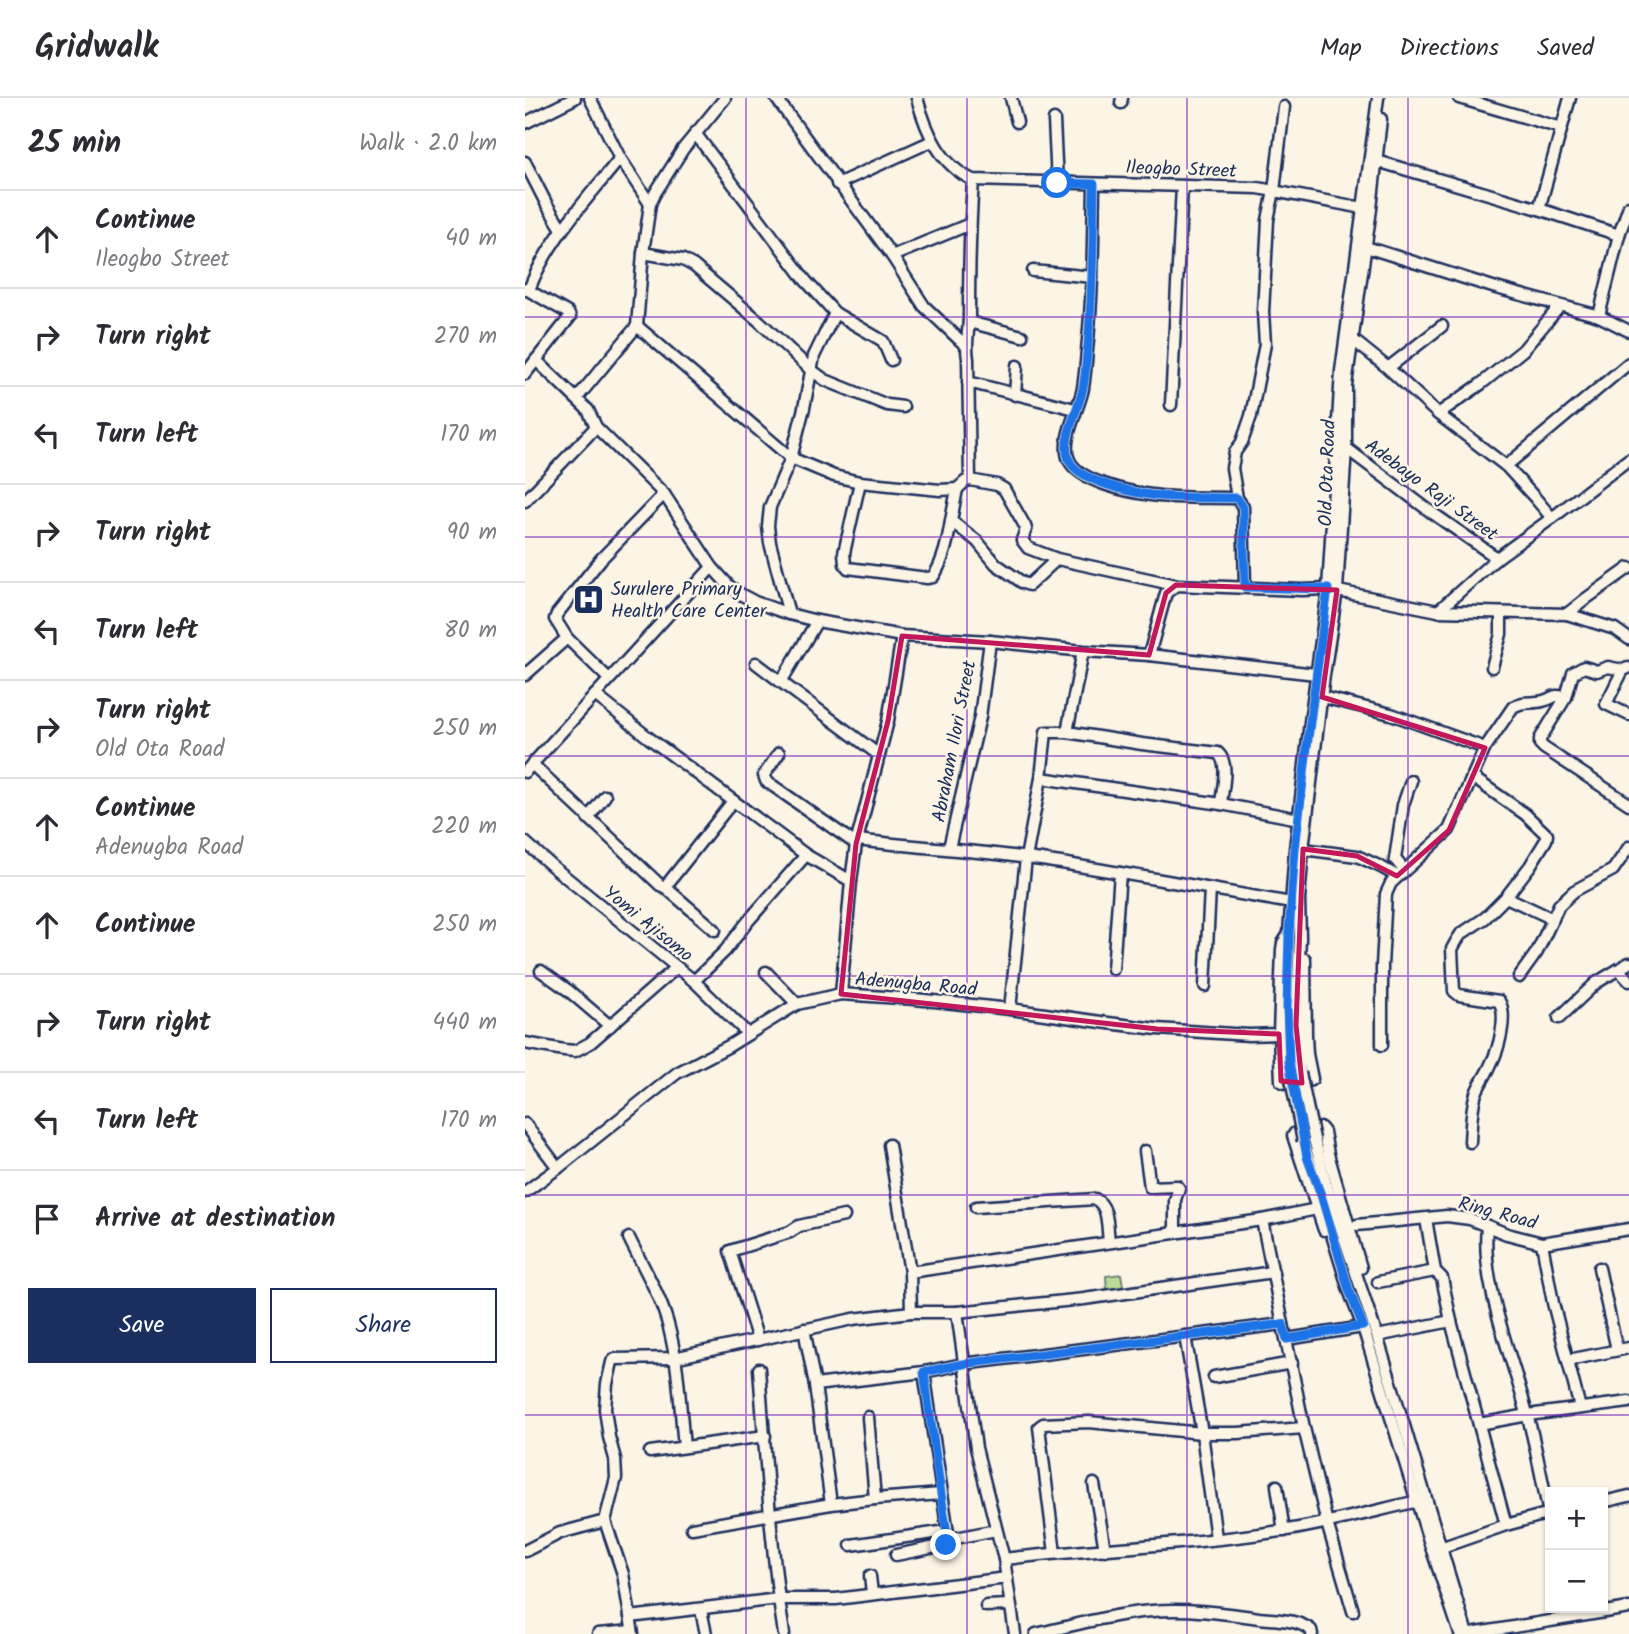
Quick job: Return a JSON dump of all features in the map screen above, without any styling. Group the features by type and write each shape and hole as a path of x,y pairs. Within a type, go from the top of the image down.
{"street":[{"path":"525,123 575,98"},
{"path":"590,98 620,158 650,204"},
{"path":"577,398 637,326 650,204 695,133 725,98"},
{"path":"776,98 892,256 924,306 965,345"},
{"path":"917,98 932,141 951,166 973,180 969,322 965,345 968,359 970,480"},
{"path":"1011,98 1017,122"},
{"name":"Old Ota Road","path":"1299,849 1299,819 1316,674 1332,590 1340,385 1378,98"},
{"name":"Old Ota Road","path":"1299,849 1322,697 1346,448 1346,397 1352,339 1384,98"},
{"path":"1459,98 1561,128"},
{"path":"1539,209 1570,98"},
{"path":"1245,587 1243,507 1237,498 1232,468 1251,416 1265,344 1263,312 1268,220 1284,107"},
{"path":"1054,120 1057,183"},
{"path":"695,133 806,281 835,313 883,341 891,360"},
{"path":"837,184 932,141"},
{"path":"525,374 570,317 568,313 527,290 562,229 620,158"},
{"path":"525,162 562,229"},
{"path":"1377,162 1619,235"},
{"name":"Ileogbo Street","path":"973,180 1258,188 1363,208"},
{"path":"1094,184 1091,309 1083,390 1075,409 1069,436 1068,459 1074,467 1094,480 1112,486 1152,495 1237,498"},
{"path":"1171,405 1182,186"},
{"path":"1599,316 1629,206"},
{"path":"892,256 970,224"},
{"path":"1366,247 1473,281 1599,316 1629,331"},
{"path":"643,253 683,260 694,266 825,380 887,405 903,407"},
{"path":"1033,271 1092,277"},
{"path":"1438,414 1523,350 1560,306"},
{"path":"789,614 770,543 770,507 791,458 814,355 835,313"},
{"path":"969,322 1023,336"},
{"path":"637,326 791,458 834,476 860,482 929,490 957,489"},
{"path":"1388,368 1442,326"},
{"path":"1352,339 1438,414 1506,466 1552,518"},
{"path":"536,360 577,398 588,410 596,427 664,494 712,567 741,596 817,621 902,636 1149,654 1316,674"},
{"path":"1506,466 1629,363"},
{"path":"1015,395 1017,366"},
{"path":"968,382 1075,409"},
{"path":"525,501 596,427"},
{"name":"Adebayo Raji Street","path":"1346,448 1497,558"},
{"path":"1438,611 1497,558 1629,458"},
{"path":"860,482 844,553 848,568 933,577 947,541 957,489 970,480 1004,489 1025,526 1022,540 1024,545 1057,559 1177,585 1332,590 1438,611 1567,614 1615,629 1629,639"},
{"path":"609,679 567,638 555,619 601,559 664,494"},
{"path":"951,521 977,541 996,564 1023,583 1029,585 1057,559"},
{"path":"712,567 529,768 588,818 660,886 666,887 715,930"},
{"path":"1567,614 1629,568"},
{"path":"1149,654 1167,593 1177,585"},
{"path":"1492,667 1501,634 1501,613"},
{"path":"781,682 817,621"},
{"path":"841,994 857,842 888,721 902,636"},
{"path":"525,673 567,638"},
{"name":"Abraham Ilori Street","path":"949,848 980,717 990,641"},
{"path":"1067,732 1083,651"},
{"path":"756,663 879,755"},
{"path":"1629,715 1606,704 1626,669 1608,667 1597,671 1584,667 1573,673 1566,697 1540,739 1544,748 1629,804"},
{"path":"595,695 806,855 851,881"},
{"path":"1382,1045 1386,894 1391,883 1449,830 1485,747 1513,707 1519,702 1544,701 1555,695 1566,697"},
{"path":"1322,697 1391,714 1485,747"},
{"path":"1010,1009 1026,858 1041,778 1046,732 1067,732 1218,753 1224,765 1221,804"},
{"path":"779,753 764,775 766,782 857,842 949,848 1026,858 1292,903"},
{"path":"1470,1142 1476,1093 1493,1060 1503,1021 1503,1010 1499,1001 1456,994 1453,989 1453,949 1461,934 1485,918 1506,897 1535,858 1547,835 1525,814 1472,777"},
{"path":"1041,778 1221,804 1299,819"},
{"path":"1400,873 1395,859 1403,805 1411,781"},
{"path":"588,818 605,796"},
{"path":"666,887 733,801"},
{"name":"Yomi Ajisomo","path":"525,842 694,981 748,1034"},
{"path":"1519,977 1537,952 1559,905 1574,891 1613,870 1629,847"},
{"path":"1299,849 1357,856 1400,873"},
{"path":"1294,936 1283,943 1282,949 1279,1034 1281,1081 1288,1085 1313,1079 1307,1054 1305,949 1294,936 1292,903 1299,849"},
{"path":"1299,849 1299,900 1287,1007 1289,1062 1295,1074 1326,1184 1362,1289 1440,1548 1469,1634 1629,1608"},
{"path":"694,981 725,951 749,919 806,855"},
{"path":"1113,969 1120,873"},
{"path":"1205,986 1210,889"},
{"path":"1506,897 1553,919"},
{"path":"1559,1018 1596,983 1629,963"},
{"path":"525,1043 575,1051 590,1043 676,968"},
{"path":"1619,970 1629,981"},
{"path":"541,971 610,1026"},
{"path":"766,972 797,1004"},
{"name":"Adenugba Road","path":"525,1192 677,1073 797,1004 841,994 1010,1009 1157,1029 1279,1034"},
{"path":"1295,1074 1303,1141 1459,1634"},
{"path":"525,1124 558,1168"},
{"path":"1349,1290 1338,1269 1317,1209 1293,1136 1295,1133 1321,1128 1324,1132 1362,1272 1362,1289"},
{"path":"889,1145 910,1272 911,1312"},
{"path":"1145,1152 1150,1187 1179,1188 1175,1200 1175,1232"},
{"path":"976,1208 1095,1199 1104,1207 1109,1241"},
{"path":"910,1272 1262,1220 1317,1209"},
{"path":"758,1340 730,1251 790,1232 799,1226 844,1216"},
{"name":"Ring Road","path":"1357,1226 1447,1216 1470,1219 1514,1237 1542,1243 1629,1229"},
{"path":"1426,1219 1435,1271 1442,1278 1506,1525"},
{"path":"1262,1220 1304,1428 1327,1523 1353,1611"},
{"path":"1487,1226 1486,1252 1491,1282 1528,1415 1545,1494"},
{"path":"629,1238 669,1328 684,1447"},
{"path":"1542,1243 1553,1303 1580,1408"},
{"path":"1599,1268 1617,1350"},
{"path":"1378,1282 1435,1271"},
{"path":"599,1634 633,1632 623,1574 605,1521 616,1478 605,1409 612,1362 618,1358 674,1358 853,1319 1084,1299 1273,1272"},
{"path":"957,1312 976,1448 1004,1559 1014,1634"},
{"path":"1382,1335 1451,1321"},
{"path":"815,1385 1283,1324"},
{"path":"1287,1339 1363,1326"},
{"path":"804,1329 815,1385 831,1504"},
{"path":"1185,1336 1216,1538"},
{"path":"1568,1360 1629,1348"},
{"path":"1214,1377 1292,1363"},
{"path":"759,1369 769,1515 784,1634"},
{"path":"896,1555 946,1545 949,1535 924,1372"},
{"path":"1479,1424 1629,1402"},
{"path":"869,1417 875,1499"},
{"path":"1055,1553 1039,1427 1043,1423 1089,1422 1202,1433 1304,1428"},
{"path":"650,1452 765,1436"},
{"path":"1094,1484 1105,1550"},
{"path":"1277,1486 1283,1531"},
{"path":"692,1528 831,1504 941,1494"},
{"path":"1608,1501 1629,1496"},
{"path":"1004,1559 1283,1531 1417,1501"},
{"path":"1440,1548 1545,1514"},
{"path":"525,1551 560,1533 605,1521"},
{"path":"851,1545 996,1530"},
{"path":"870,1576 872,1594"},
{"path":"630,1618 779,1599 836,1599 1007,1578"},
{"path":"986,1606 1010,1605"},
{"path":"701,1610 706,1634"},
{"path":"1036,1634 1099,1619 1166,1610 1297,1623 1311,1630 1312,1634"}],"highlighted area":[{"path":"1176,585 1337,590 1322,697 1485,748 1449,830 1397,876 1357,856 1303,849 1296,1025 1302,1083 1281,1081 1279,1034 1157,1029 841,994 856,844 888,721 902,636 1149,655 1166,593"}],"green space":[{"path":"1121,1274 1124,1292 1107,1293 1106,1276"}],"place":[{"name":"Surulere Primary Health Care Center","path":"588,599"}],"route":[{"path":"946,1545 951,1539 947,1533 924,1372 963,1364 1283,1324 1287,1339 1363,1326 1307,1157 1289,1062 1289,934 1295,849 1328,589 1245,587 1243,507 1237,498 1152,495 1112,486 1084,475 1068,459 1069,436 1075,409 1083,390 1091,309 1094,184 1057,183"}]}
